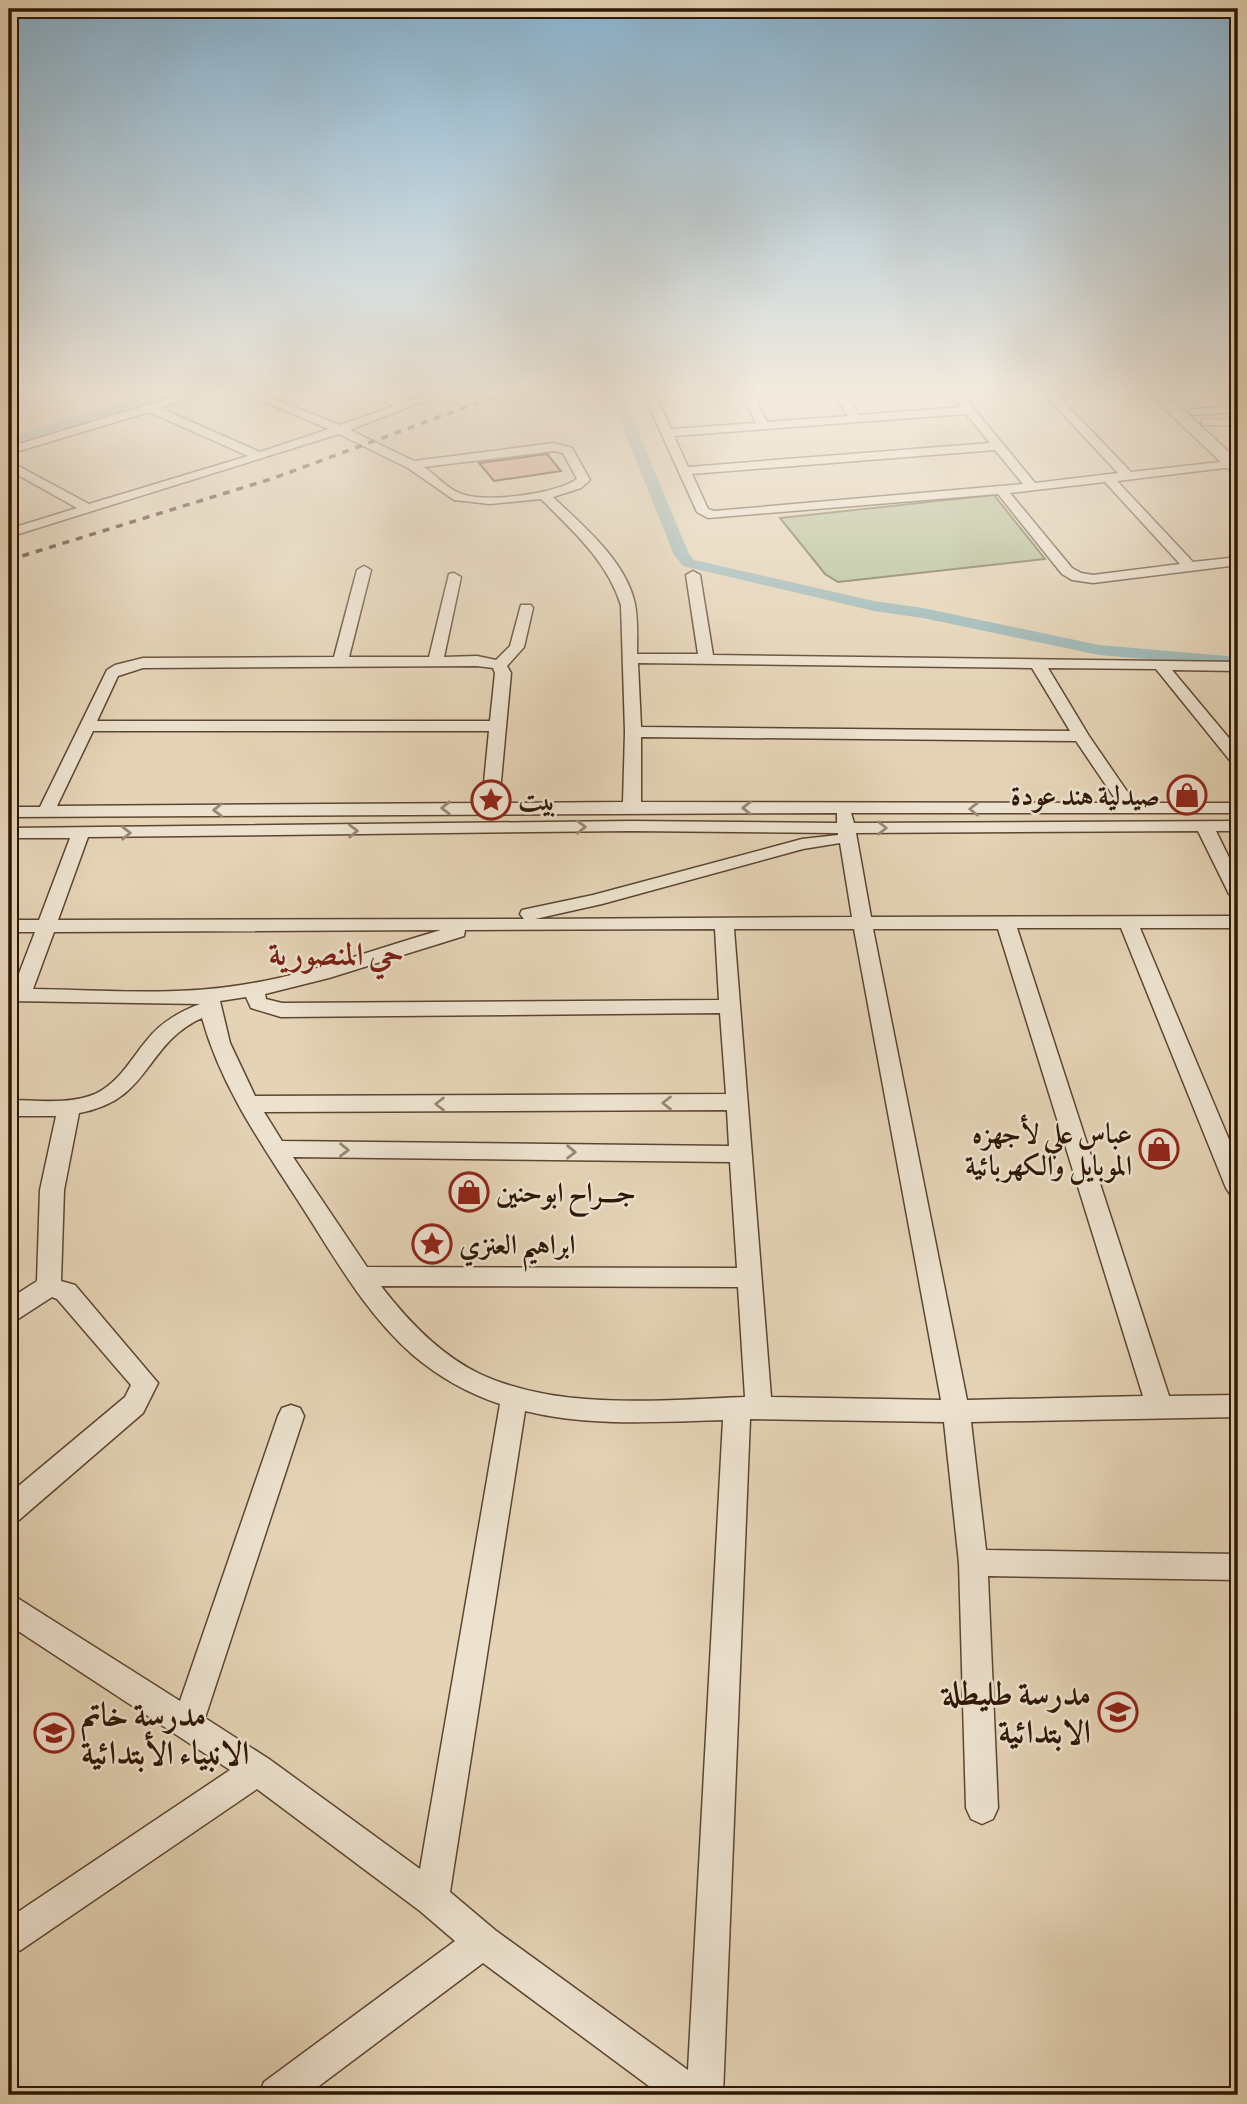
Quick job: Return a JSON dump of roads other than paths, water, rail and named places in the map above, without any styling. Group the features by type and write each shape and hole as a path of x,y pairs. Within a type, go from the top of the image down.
{"street":[{"path":"56,491 88,509"},
{"path":"9,533 146,491"},
{"path":"449,491 466,500 486,501 561,491"},
{"path":"693,491 703,512 716,516 988,491"},
{"path":"1002,491 1071,574 1093,579 1238,561"},
{"path":"1120,491 1191,567"},
{"path":"544,494 611,567 625,589 628,605 633,732 632,807"},
{"path":"340,662 364,570"},
{"path":"692,575 706,659"},
{"path":"435,662 454,578"},
{"path":"499,665 517,647 526,608"},
{"path":"630,658 1238,666"},
{"path":"46,812 112,673 131,664 340,662 489,662 499,665 503,673 490,808"},
{"path":"1037,663 1130,808"},
{"path":"1160,665 1238,760"},
{"path":"86,726 498,726"},
{"path":"633,732 1082,736"},
{"path":"9,812 632,807 846,825 1130,808 1238,808"},
{"path":"846,825 862,922 956,1410 973,1563 982,1808"},
{"path":"81,833 47,926 15,995 209,1001 486,924 595,900 802,844 846,825"},
{"path":"9,834 630,826 1238,826"},
{"path":"1204,826 1238,894"},
{"path":"1005,922 1158,1407"},
{"path":"1128,922 1238,1188"},
{"path":"9,926 1238,922"},
{"path":"705,2095 748,1409 751,1278 735,1102 724,923"},
{"path":"253,990 258,1003 281,1010 729,1006"},
{"path":"209,1001 220,1047 250,1104 275,1149 360,1276 408,1334 436,1360 470,1381 514,1399 581,1408 956,1410 1238,1406"},
{"path":"9,1108 69,1108 102,1099 128,1082 156,1039 183,1017 209,1001"},
{"path":"250,1104 735,1102"},
{"path":"49,1286 52,1190 69,1108"},
{"path":"275,1149 739,1154"},
{"path":"360,1276 751,1278"},
{"path":"9,1312 49,1286"},
{"path":"9,1511 134,1405 145,1383 66,1292 49,1286"},
{"path":"432,1899 514,1399"},
{"path":"187,1726 291,1416"},
{"path":"973,1563 1238,1567"},
{"path":"9,1609 258,1770 432,1899 483,1942 691,2095"},
{"path":"9,1938 258,1770"},
{"path":"277,2095 483,1942"}],"waterway":[{"path":"656,491 682,555 689,563 874,606 923,613 1099,650 1238,662"}],"railway":[{"path":"9,560 231,491"}],"place":[{"name":"صيدلية هند عودة","path":"1187,795"},
{"name":"بيت","path":"491,800"},
{"name":"عباس علي لأجهزه الموبايل والكهربائية","path":"1159,1149"},
{"name":"جـــراح ابوحنين","path":"469,1192"},
{"name":"ابراهيم العنزي","path":"432,1244"},
{"name":"مدرسة طليطلة الابتدائية","path":"1118,1712"},
{"name":"مدرسة خاتم الانبياء الأبتدائية","path":"54,1733"}],"district":[{"name":"حي المنصورية","path":"336,954"}]}
